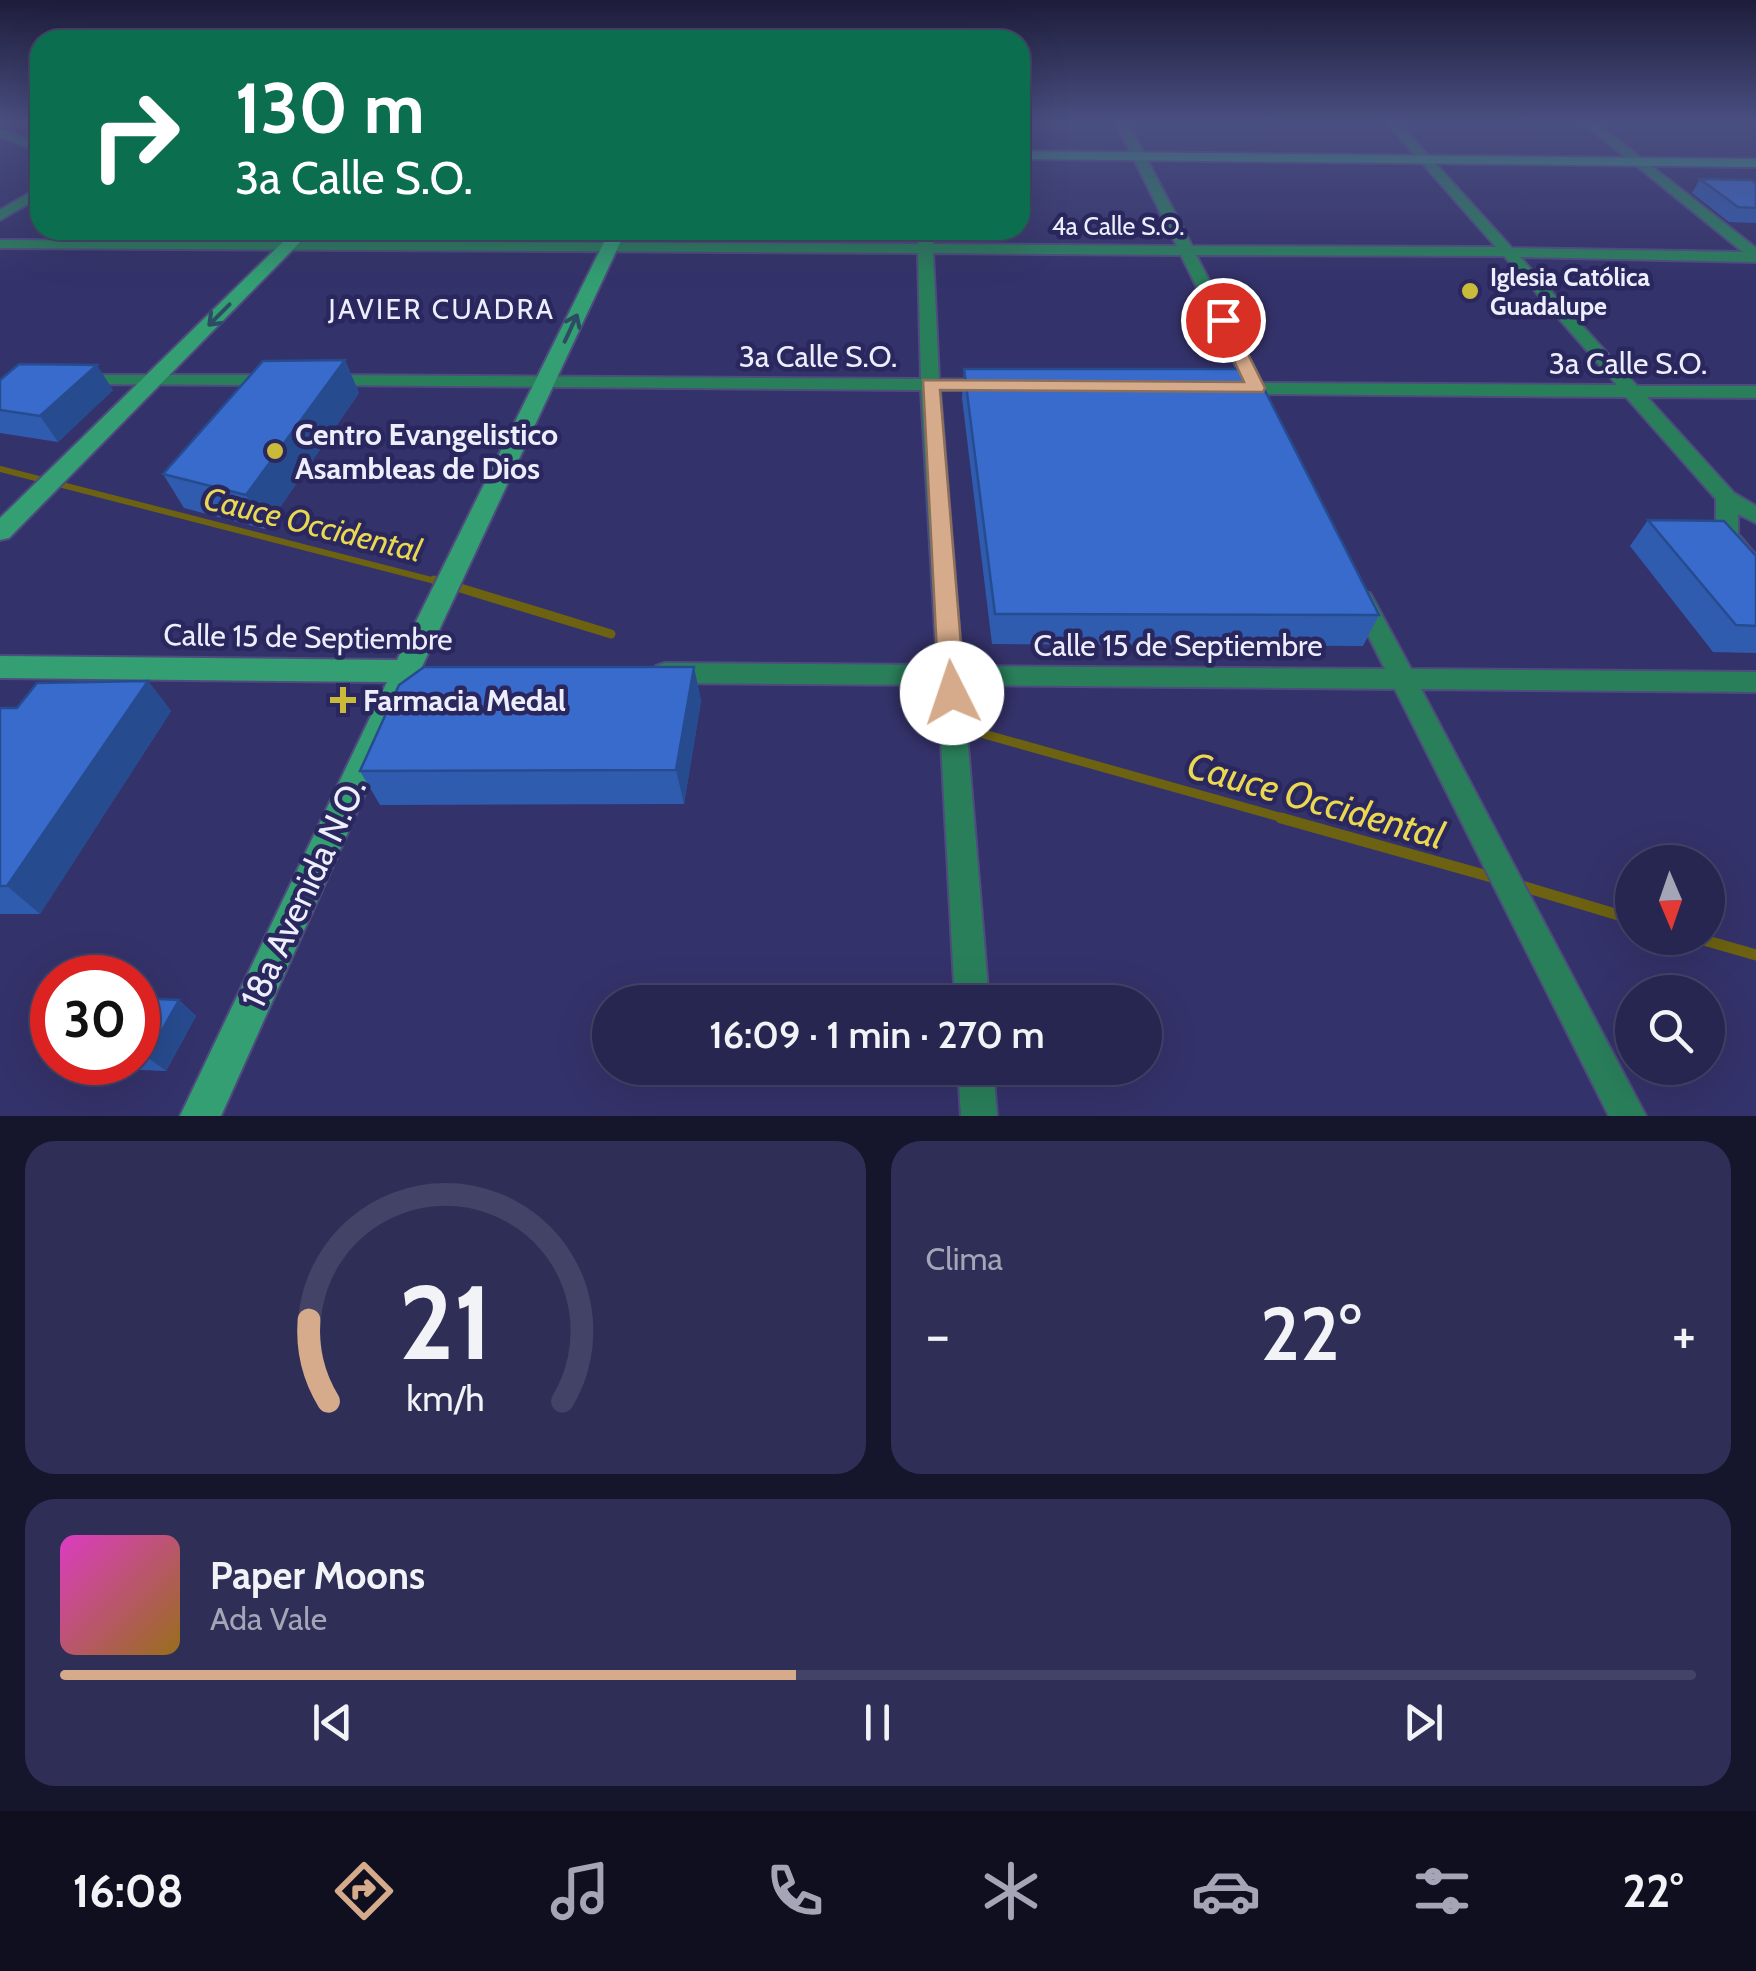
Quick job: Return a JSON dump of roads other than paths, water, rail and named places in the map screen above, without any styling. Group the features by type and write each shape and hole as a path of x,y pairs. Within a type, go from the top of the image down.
{"street":[{"path":"1147,173 1273,422"},
{"path":"1437,173 1727,498 1756,516"},
{"path":"1654,173 1756,256"},
{"path":"0,216 30,197"},
{"path":"0,532 294,240"},
{"name":"4a Calle S.O.","path":"0,244 288,246 567,240"},
{"name":"18a Avenida N.O.","path":"200,1116 416,671 448,583 613,240"},
{"path":"926,240 930,384 971,985"},
{"name":"4a Calle S.O.","path":"926,240 1190,252 1756,256"},
{"name":"3a Calle S.O.","path":"58,380 1007,385"},
{"name":"3a Calle S.O.","path":"1218,388 1756,392"},
{"path":"1727,498 1727,536 1756,570"},
{"path":"1352,577 1628,1116"},
{"name":"Calle 15 de Septiembre","path":"0,667 416,671"},
{"name":"Calle 15 de Septiembre","path":"636,672 1756,682"},
{"path":"977,1085 979,1116"}],"waterway":[{"name":"Cauce Occidental","path":"0,469 443,583"},
{"name":"Cauce Occidental","path":"434,580 611,634"},
{"name":"Cauce Occidental","path":"984,734 1290,820"},
{"name":"Cauce Occidental","path":"1281,818 1495,878"},
{"name":"Cauce Occidental","path":"1518,885 1615,914"},
{"name":"Cauce Occidental","path":"1725,946 1756,955"}],"place":[{"name":"Iglesia Católica Guadalupe","path":"1470,291"},
{"name":"Centro Evangelistico Asambleas de Dios","path":"275,451"},
{"name":"Farmacia Medal","path":"343,700"}],"district":[{"name":"JAVIER CUADRA","path":"442,309"}]}
